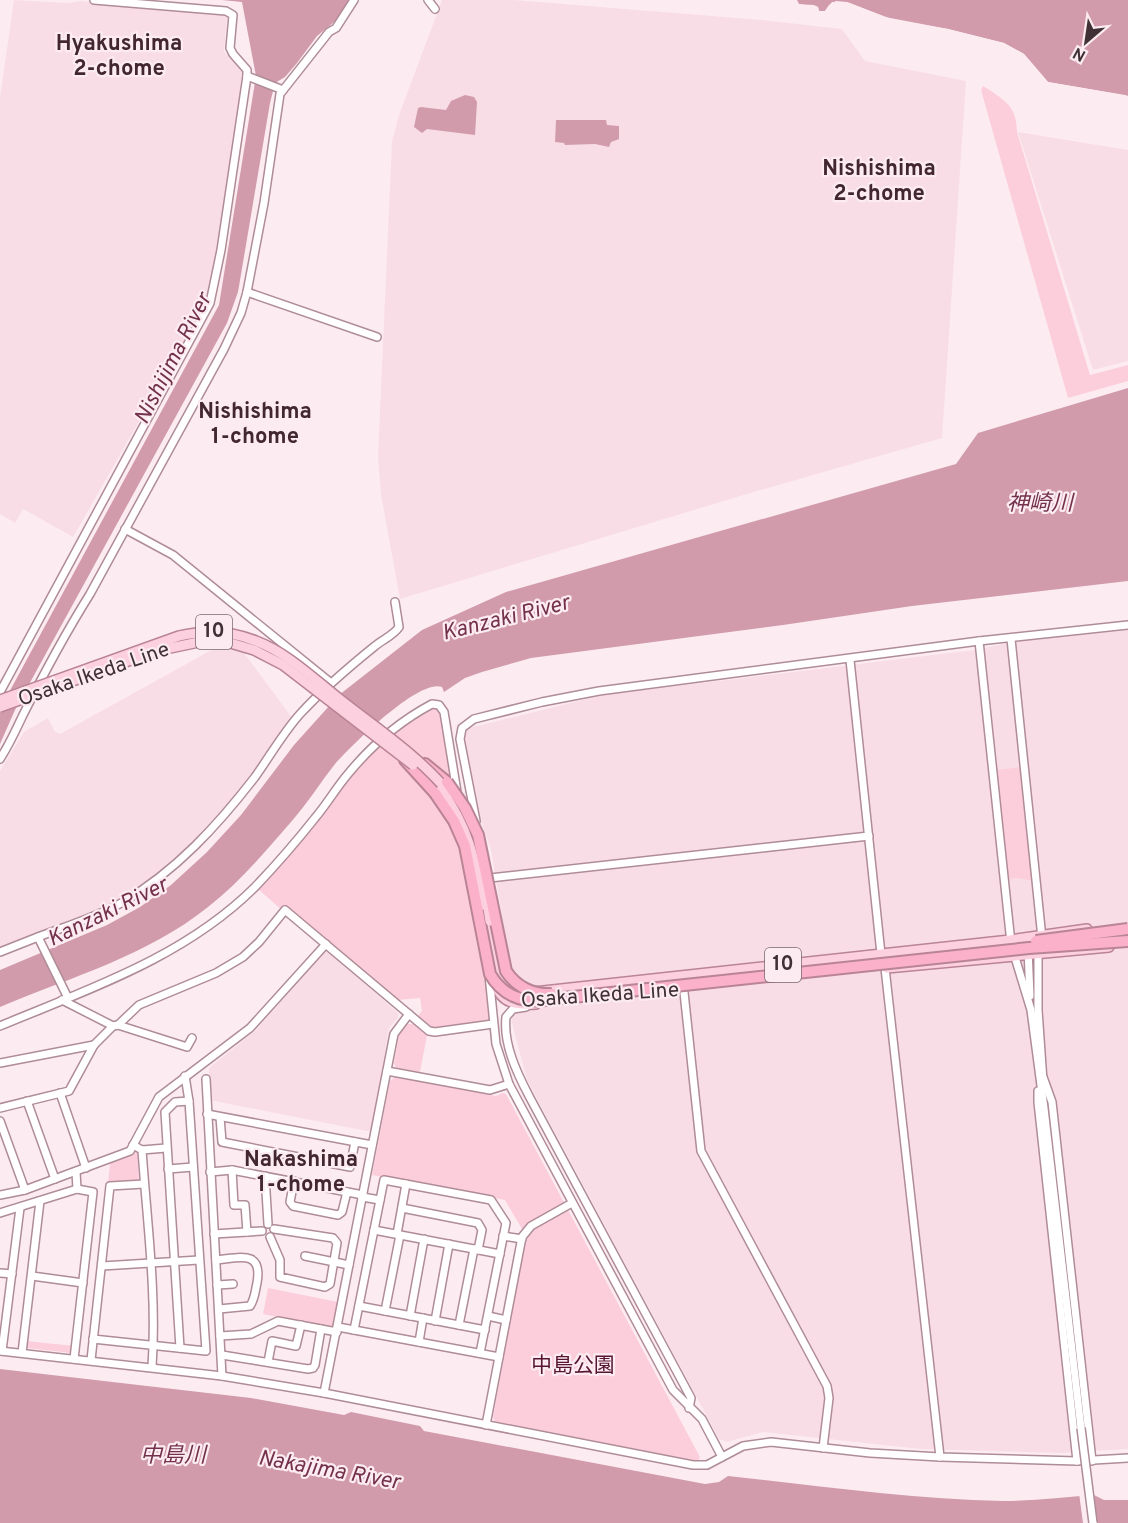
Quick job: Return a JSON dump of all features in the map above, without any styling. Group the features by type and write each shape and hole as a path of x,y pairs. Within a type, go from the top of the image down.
{"highway":[{"path":"398,750 442,776 470,817 484,856 504,966 512,979 533,992 554,993 1027,943 1128,926"},
{"path":"398,750 425,781 454,821 467,854 490,974 502,989 523,1000 537,1001 1029,948 1128,943"},
{"path":"1055,933 1082,938 1128,934"}],"main road":[{"name":"Osaka Ikeda Line","path":"0,700 168,640 196,633 225,633 256,641 282,655 398,750 439,788 459,817 472,850 500,978 506,986 515,991 529,993 1128,926"},
{"name":"Osaka Ikeda Line","path":"0,707 156,651 199,642 227,642 254,650 283,665 398,750"},
{"name":"Osaka Ikeda Line","path":"488,921 499,993 506,1000 524,1005 1037,955 1128,943"}],"street":[{"path":"94,0 226,11 233,15 230,48 233,54 251,77 279,88"},
{"path":"279,88 329,32 336,28 354,0"},
{"path":"428,0 435,9"},
{"path":"0,692 210,303 251,77"},
{"path":"0,759 11,744 21,718 224,349 241,313 264,203 279,88"},
{"path":"247,292 377,337"},
{"path":"125,530 173,555 331,683"},
{"path":"0,952 39,939 122,902 169,870 215,824 254,778 300,715 331,683 377,644 395,634 399,627 395,602"},
{"path":"515,991 506,981 484,845 473,813 460,739 462,728 469,721 542,702 598,691 850,660 979,641 1128,625"},
{"path":"1011,639 1043,934 1037,955 1041,1076 1093,1523"},
{"path":"979,641 1010,940 1031,1010"},
{"path":"850,660 881,954 885,969 940,1457"},
{"path":"0,1026 146,965 206,927 254,888 317,817 348,774 369,750 409,718 434,704 439,705 444,712 487,957 498,1051 509,1084 673,1390 702,1419 722,1457"},
{"path":"490,878 869,836"},
{"path":"0,1108 69,1091 94,1045 139,1005 216,973 243,957 259,942 285,910 433,1032 494,1024"},
{"path":"1043,934 1031,943 1027,956 1031,1010 1041,1076 1052,1102 1092,1461"},
{"path":"39,939 65,997 116,1025 187,1047 192,1038"},
{"path":"0,1195 25,1190 128,1152 159,1097 250,1028 326,944"},
{"path":"682,976 701,1151 827,1386 829,1398 823,1448"},
{"path":"594,999 511,1010 505,1021 511,1054 529,1096 691,1398 690,1408"},
{"path":"324,1394 395,1031 409,1014"},
{"path":"0,1064 94,1045"},
{"path":"387,1071 490,1090 509,1084"},
{"path":"93,1339 206,1351 189,1101 185,1076"},
{"path":"1041,1076 1038,1102 1077,1461"},
{"path":"206,1079 222,1376"},
{"path":"60,1093 86,1168"},
{"path":"27,1101 55,1179"},
{"path":"180,1348 165,1112 176,1102 189,1101"},
{"path":"207,1114 372,1146"},
{"path":"220,1117 222,1142 350,1167 355,1142"},
{"path":"0,1121 25,1190"},
{"path":"133,1145 142,1150 166,1148"},
{"path":"142,1150 154,1346 152,1367"},
{"path":"168,1169 193,1167"},
{"path":"210,1172 232,1170 380,1200"},
{"path":"232,1170 234,1205 245,1204 247,1232"},
{"path":"76,1172 77,1189"},
{"path":"265,1176 271,1226 274,1233 270,1237"},
{"path":"354,1330 384,1180 406,1184 491,1200 506,1223 480,1353"},
{"path":"294,1181 290,1202 293,1206 338,1215 342,1212 347,1192"},
{"path":"91,1360 110,1186 144,1184"},
{"path":"385,1311 406,1184"},
{"path":"0,1213 77,1189 93,1192 74,1359"},
{"path":"22,1353 40,1201"},
{"path":"486,1425 525,1231 572,1203"},
{"path":"20,1208 1,1351 222,1376 693,1465 707,1465 743,1446 761,1442 940,1457 1077,1461 1128,1458"},
{"path":"402,1208 478,1224 482,1230 459,1325"},
{"path":"214,1234 262,1232 271,1226 333,1238 337,1243 330,1284 325,1287 280,1277 280,1260 270,1237 265,1236 262,1232"},
{"path":"374,1230 500,1254"},
{"path":"503,1236 522,1239"},
{"path":"410,1316 424,1239"},
{"path":"435,1321 449,1244"},
{"path":"305,1256 349,1265"},
{"path":"216,1260 245,1257 252,1259 259,1270 254,1301 250,1306 219,1309"},
{"path":"102,1266 199,1260"},
{"path":"0,1273 12,1274"},
{"path":"32,1276 83,1283"},
{"path":"217,1285 233,1284"},
{"path":"359,1306 485,1330"},
{"path":"488,1316 506,1320"},
{"path":"418,1342 423,1318"},
{"path":"220,1336 251,1334 278,1321 321,1329 354,1330 499,1357"},
{"path":"268,1362 272,1341 296,1346 301,1325"},
{"path":"222,1355 313,1368 321,1329"}],"shaded area":[{"path":"14,0 68,3 80,1 227,14 224,52 242,69 245,77 211,290 202,311 73,537 23,509 15,523 0,514 0,97"},
{"path":"442,0 514,0 762,20 842,29 865,61 966,81 942,438 747,494 400,599 381,495 378,457 392,141 399,115"},
{"path":"1018,132 1128,150 1128,361 1093,370"},
{"path":"1128,630 1128,1449 1061,1453 920,1449 763,1432 727,1442 719,1439 527,1080 512,1023 510,964 491,850 480,818 464,734 469,728 603,695 974,650 1018,641"},
{"path":"233,638 293,719 234,796 177,860 127,895 97,911 0,949 0,771 24,732 48,718 55,732 60,734"},
{"path":"328,952 398,1013 398,1018 389,1028 372,1132 209,1100 209,1068 255,1031 324,953"}],"green space":[{"path":"983,86 1003,99 1012,109 1090,375 1128,365 1128,381 1068,398 981,90"},
{"path":"433,707 441,712 490,1019 431,1029 417,1017 422,1011 420,998 398,1000 285,907 282,910 258,889 369,757 407,724"},
{"path":"1022,767 1034,881 1018,878 1006,879 995,770"},
{"path":"407,1024 415,1024 427,1035 420,1072 396,1068 394,1063 399,1035"},
{"name":"中島公園","path":"395,1077 496,1096 506,1094 700,1457 698,1461 495,1422 493,1417 526,1236 505,1200 372,1175 390,1081"},
{"path":"137,1150 139,1182 108,1184 110,1163 132,1155"},
{"path":"268,1288 338,1302 333,1328 263,1314"},
{"path":"26,1341 74,1346 71,1353 28,1348 25,1346"}],"water":[{"path":"222,0 349,0 339,18 317,36 285,77 275,83 238,292 227,323 15,710 0,744 0,709 219,305 256,76 242,2"},
{"path":"797,0 1128,0 1128,96 1048,82 1024,54 1004,43 885,17 847,2 832,2 825,11 819,11 818,7 799,4"},
{"path":"465,95 474,97 477,102 475,135 427,129 422,133 414,127 418,108 446,110 451,101"},
{"path":"556,120 606,120 607,125 619,126 619,139 611,142 609,147 595,144 565,145 555,142"},
{"name":"神崎川","path":"1128,388 1128,581 912,606 531,658 465,678 444,692 442,687 431,687 402,703 355,743 335,764 297,815 261,856 208,907 160,939 134,952 0,1007 0,970 107,925 140,907 171,885 207,852 241,815 294,745 339,695 422,630 506,592 956,464 978,433"},
{"name":"中島川","path":"0,1369 251,1398 344,1415 351,1412 420,1426 424,1431 705,1484 719,1482 728,1476 866,1492 969,1500 1015,1501 1094,1495 1104,1500 1128,1500 1128,1523 0,1523"}],"pier":[{"path":"836,1 847,2 894,20 948,29 1004,43 1024,54 1048,82 1125,95 1128,99 1046,85 1022,57 1003,46 884,20 846,5 834,4 824,14 818,13 816,9 798,7 795,4 814,5 819,11 825,11"},
{"path":"1094,1492 1097,1523 1083,1523 1079,1493"}],"district":[{"name":"Hyakushima 2-chome","path":"119,56"},
{"name":"Nishishima 2-chome","path":"879,182"},
{"name":"Nishishima 1-chome","path":"255,425"},
{"name":"Nakashima 1-chome","path":"301,1172"}],"water label":[{"name":"Nishijima River","path":"174,359"},
{"name":"Kanzaki River","path":"506,619"},
{"name":"Kanzaki River","path":"108,913"},
{"name":"Nakajima River","path":"329,1471"}]}
